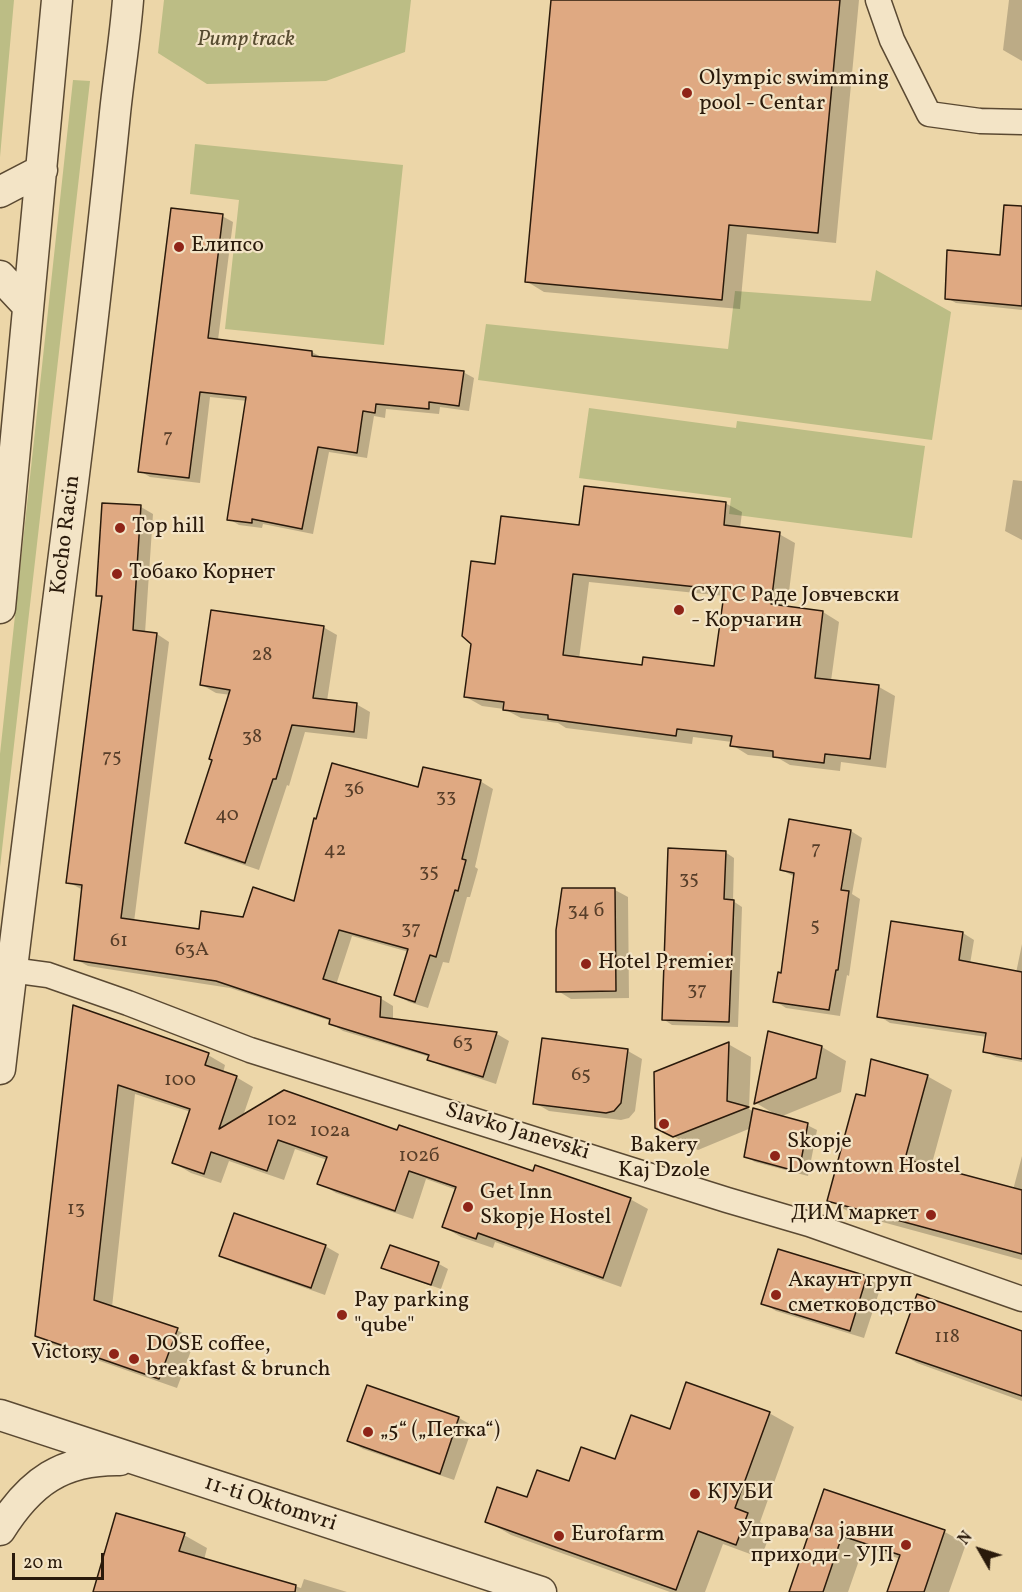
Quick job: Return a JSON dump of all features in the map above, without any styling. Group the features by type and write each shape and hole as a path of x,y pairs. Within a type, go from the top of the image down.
{"street":[{"path":"0,608 57,0"},
{"name":"Kocho Racin","path":"0,1069 97,287 128,0"},
{"path":"878,0 892,40 929,114 980,121 1022,122"},
{"path":"0,192 42,170"},
{"path":"0,276 28,306"},
{"name":"Slavko Janevski","path":"11,970 48,975 250,1050 808,1224 1022,1299"},
{"name":"11-ti Oktomvri","path":"0,1415 541,1592"},
{"path":"0,1530 31,1489 52,1474 72,1465 101,1460 135,1461"}],"green space":[{"path":"0,0 14,0 0,157"},
{"name":"Pump track","path":"164,0 411,0 405,52 326,81 207,84 158,53"},
{"path":"73,80 90,81 0,867 0,754"},
{"path":"195,144 403,165 384,345 225,329 239,200 190,194"},
{"path":"876,270 951,312 932,440 478,380 486,324 728,349 735,291 871,301"},
{"path":"589,408 736,428 737,421 925,446 912,538 729,514 731,498 579,478"}],"building":[{"name":"Olympic swimming pool - Centar","path":"551,0 840,0 818,233 729,225 722,300 525,282"},
{"path":"1004,205 1022,206 1022,306 945,299 947,250 1000,255"},
{"path":"171,208 223,214 208,338 312,351 312,356 464,371 459,406 429,402 429,409 376,404 375,413 363,411 357,453 318,447 302,529 252,519 252,523 227,520 246,397 200,392 189,478 138,472"},
{"path":"584,486 726,502 724,525 780,532 771,604 823,611 815,678 879,685 870,759 825,754 824,763 773,757 773,751 730,746 732,736 677,729 676,736 548,719 548,715 503,710 504,702 464,697 471,644 462,636 471,561 495,564 501,516 579,525","holes":["573,574 716,589 725,587 714,666 643,657 642,665 563,655"]},
{"path":"102,503 141,505 133,630 157,633 121,918 199,929 201,911 243,917 253,887 294,901 314,818 316,819 332,763 418,787 423,767 481,780 462,859 466,860 458,891 455,890 436,957 430,955 415,1002 394,995 408,949 339,930 323,979 381,997 380,1017 497,1032 483,1077 427,1060 429,1055 329,1024 330,1019 216,981 74,960 82,885 66,883 102,596 96,596"},
{"path":"211,610 324,626 313,698 357,703 354,732 292,725 276,779 273,779 245,863 185,843 212,760 209,759 230,690 200,685"},
{"path":"789,819 851,830 841,890 849,891 838,970 836,970 829,1010 773,1002 778,972 781,973 794,873 780,870"},
{"path":"668,848 726,851 724,899 734,900 729,1022 662,1020"},
{"path":"562,888 615,888 616,991 556,992 556,930"},
{"path":"891,921 963,932 959,960 1022,972 1022,1059 983,1052 986,1033 877,1017"},
{"path":"73,1005 209,1053 205,1065 237,1076 219,1129 284,1090 397,1130 399,1125 533,1171 535,1165 631,1198 603,1278 478,1233 476,1239 442,1227 456,1187 409,1171 395,1211 317,1184 327,1157 278,1140 267,1171 211,1152 204,1174 172,1163 190,1109 118,1085 94,1300 178,1328 159,1379 35,1336"},
{"path":"768,1031 822,1046 816,1078 754,1104"},
{"path":"542,1038 628,1049 621,1103 614,1111 606,1113 533,1104"},
{"path":"729,1042 727,1101 749,1107 673,1137 655,1128 654,1072"},
{"path":"871,1059 928,1075 905,1159 1022,1190 1022,1254 827,1201 856,1094 865,1096"},
{"path":"753,1108 808,1123 799,1172 744,1157"},
{"path":"234,1213 326,1245 311,1288 219,1256"},
{"path":"390,1245 439,1262 431,1285 381,1268"},
{"path":"778,1249 867,1276 850,1331 761,1304"},
{"path":"917,1294 1022,1331 1022,1396 896,1353"},
{"path":"686,1382 770,1412 735,1508 748,1513 736,1545 698,1531 676,1590 485,1522 497,1487 527,1497 537,1470 569,1481 581,1447 615,1459 631,1415 670,1429"},
{"path":"367,1385 459,1417 440,1474 347,1441"},
{"name":"Управа за јавни приходи - УЈП","path":"824,1489 945,1530 924,1592 887,1592 900,1555 842,1536 823,1592 789,1592"},
{"path":"116,1513 185,1533 179,1551 296,1585 295,1592 93,1592"}],"place":[{"name":"Olympic swimming pool - Centar","path":"687,93"},
{"name":"Елипсо","path":"179,247"},
{"name":"Top hill","path":"120,528"},
{"name":"Тобако Корнет","path":"117,574"},
{"name":"СУГС Раде Јовчевски - Корчагин","path":"679,610"},
{"name":"Hotel Premier","path":"586,964"},
{"name":"Bakery Kaj Dzole","path":"664,1124"},
{"name":"Skopje Downtown Hostel","path":"775,1156"},
{"name":"Get Inn Skopje Hostel","path":"468,1207"},
{"name":"ДИМ маркет","path":"931,1215"},
{"name":"Акаунт груп сметководство","path":"776,1295"},
{"name":"Pay parking \"qube\"","path":"342,1315"},
{"name":"Victory","path":"114,1354"},
{"name":"DOSE coffee, breakfast & brunch","path":"134,1359"},
{"name":"„5“ („Петка“)","path":"368,1432"},
{"name":"КЈУБИ","path":"695,1494"},
{"name":"Eurofarm","path":"559,1536"},
{"name":"Управа за јавни приходи - УЈП","path":"906,1545"}]}
